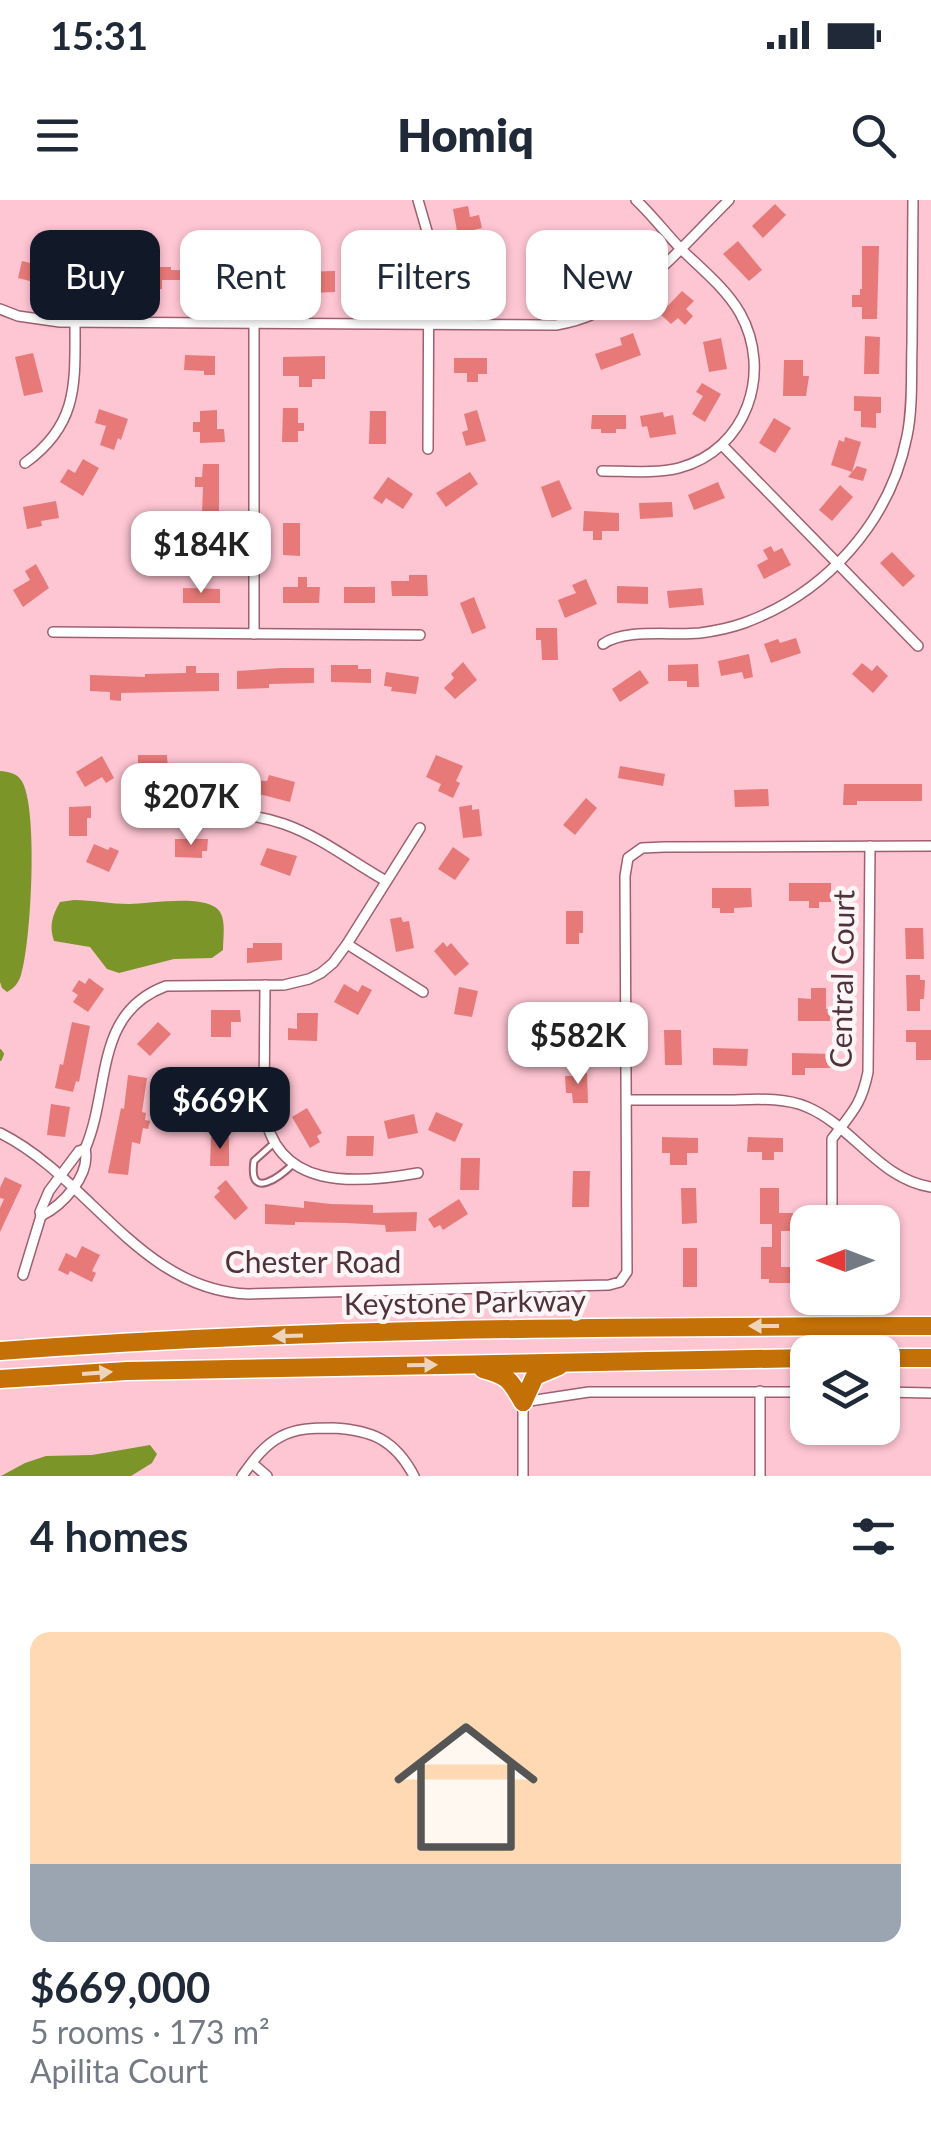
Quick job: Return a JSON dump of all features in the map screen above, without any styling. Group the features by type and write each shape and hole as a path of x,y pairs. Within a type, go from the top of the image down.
{"highway":[{"name":"Keystone Parkway","path":"0,1351 186,1340 560,1327 931,1326"},
{"name":"Keystone Parkway","path":"0,1379 127,1371 790,1358"},
{"path":"900,1358 931,1358"},
{"path":"523,1402 536,1376 572,1361"},
{"path":"464,1364 504,1375 523,1402"}],"street":[{"path":"418,200 429,238 428,450"},
{"path":"602,471 678,468 701,459 722,445 744,417 756,375 750,333 739,311 636,200"},
{"path":"0,308 36,320 74,322 556,325 587,318 625,297 729,200"},
{"path":"603,644 621,636 700,633 732,627 804,593 857,543 891,488 908,433 913,200"},
{"path":"25,463 49,444 71,403 75,382 74,322"},
{"path":"254,322 254,634"},
{"path":"722,445 918,646"},
{"path":"53,632 420,635"},
{"path":"129,813 213,812 263,818 302,832 386,881"},
{"path":"41,1216 61,1202 84,1170 88,1155 85,1149 116,1030 132,1005 166,986 264,986 309,979 333,963 347,944 420,828"},
{"name":"Central Court","path":"832,1205 832,1139 859,1102 868,1072 870,846"},
{"path":"931,846 642,848 628,858 625,876 628,1100 774,1100 808,1107 902,1178 931,1187"},
{"path":"347,944 423,992"},
{"path":"264,986 264,1109 268,1128 285,1156 312,1174 328,1178 372,1180 418,1173"},
{"name":"Chester Road","path":"0,1133 36,1157 153,1260 188,1281 232,1293 608,1285 620,1282 627,1272 628,1100"},
{"path":"23,1274 49,1191 79,1151 85,1149"},
{"path":"760,1391 760,1476"},
{"path":"523,1476 523,1402 589,1392 790,1392"},
{"path":"900,1392 931,1393"},
{"path":"242,1476 266,1446 290,1432 317,1428 354,1429 384,1440 398,1450 414,1476"},
{"path":"252,1463 267,1476"}],"lane":[{"path":"275,1142 254,1161 252,1172 256,1178 272,1182 294,1163"}],"shaded area":[{"path":"0,771 21,780 27,794 32,844 25,959 19,981 7,992 0,982"},
{"path":"178,901 213,906 222,916 223,950 212,958 174,959 119,973 107,969 90,947 54,941 52,926 57,907 60,902 129,904"},
{"path":"150,1445 157,1454 152,1463 131,1476 1,1476 46,1456 92,1455"}],"building":[{"path":"775,204 786,215 763,238 752,226"},
{"path":"468,206 470,217 479,215 482,228 457,230 453,209"},
{"path":"738,241 762,270 749,281 723,254"},
{"path":"862,246 879,246 877,319 862,319 862,307 852,307 852,295 860,295 862,289"},
{"path":"22,261 30,263 30,281 18,278"},
{"path":"171,267 180,270 180,280 162,280 160,289 160,270"},
{"path":"321,271 335,271 335,292 321,293"},
{"path":"682,291 694,301 686,309 693,316 685,325 678,318 671,324 667,320 668,306"},
{"path":"633,333 641,355 601,370 595,354 622,345 620,338"},
{"path":"865,336 880,337 879,374 864,374"},
{"path":"721,338 727,369 709,372 703,342"},
{"path":"33,353 43,392 24,396 15,357"},
{"path":"185,355 215,356 215,375 184,370"},
{"path":"325,356 325,379 312,379 312,387 299,387 299,376 283,376 283,357"},
{"path":"454,358 487,358 487,374 478,374 478,382 467,382 467,373 454,373"},
{"path":"784,360 803,360 803,376 809,376 806,396 783,396"},
{"path":"702,383 721,394 705,422 692,414 703,396 696,392"},
{"path":"854,396 881,397 876,428 861,427 861,411 854,411"},
{"path":"283,408 298,408 298,423 304,423 304,431 298,431 298,442 282,442"},
{"path":"99,409 128,419 114,450 100,445 106,426 95,423"},
{"path":"217,410 217,429 224,429 225,442 200,443 200,432 193,432 193,422 200,422 200,411"},
{"path":"477,410 486,441 466,446 462,432 468,430 464,414"},
{"path":"370,411 386,411 386,444 369,444"},
{"path":"663,412 664,417 673,415 676,434 650,438 640,416"},
{"path":"592,415 626,415 626,429 601,433 601,429 591,429"},
{"path":"774,418 791,428 775,453 759,443"},
{"path":"845,437 861,442 852,472 831,465 839,440 844,442"},
{"path":"83,459 99,468 83,496 60,482 68,469 75,473"},
{"path":"203,464 219,464 219,546 199,546 199,534 191,534 191,523 201,523 203,487 195,487 195,477 202,477"},
{"path":"857,466 867,469 863,481 848,477"},
{"path":"470,472 478,484 446,507 436,493"},
{"path":"388,477 413,494 403,509 386,498 382,504 373,498"},
{"path":"559,480 572,509 552,518 541,487"},
{"path":"718,482 725,498 694,510 688,495"},
{"path":"840,485 853,497 832,521 819,510"},
{"path":"56,501 59,518 41,521 42,526 27,529 23,507"},
{"path":"672,502 673,517 640,519 639,503"},
{"path":"584,511 619,513 619,531 602,531 602,540 593,540 593,531 583,531"},
{"path":"283,523 300,523 300,556 283,555"},
{"path":"771,546 774,552 782,548 791,565 764,579 757,565 768,559 763,550"},
{"path":"892,552 915,576 903,587 880,563"},
{"path":"36,564 49,588 23,607 13,590 30,580 25,571"},
{"path":"409,575 427,575 428,596 392,596 391,581 409,581"},
{"path":"298,577 307,577 307,587 320,587 319,603 283,603 283,587 298,587"},
{"path":"586,579 597,604 565,618 558,600 576,593 572,585"},
{"path":"617,586 648,587 648,604 617,603"},
{"path":"344,587 375,587 375,603 344,603"},
{"path":"183,588 220,589 220,603 183,603"},
{"path":"702,588 704,605 669,608 667,591"},
{"path":"474,597 486,628 472,634 460,603"},
{"path":"536,628 557,628 558,660 542,660"},
{"path":"796,638 801,653 771,663 764,644"},
{"path":"749,654 753,677 744,679 742,672 721,676 718,661"},
{"path":"463,662 477,680 455,699 444,688"},
{"path":"862,663 872,671 877,665 888,676 873,693 852,674"},
{"path":"698,664 699,687 687,687 687,681 668,681 668,665"},
{"path":"331,665 371,669 371,683 331,682"},
{"path":"186,666 196,666 196,673 219,673 219,691 121,693 121,701 110,700 110,692 90,691 90,675 145,677 186,673"},
{"path":"314,668 314,683 237,689 237,671"},
{"path":"640,670 649,683 620,702 612,689"},
{"path":"386,672 419,677 416,694 391,691 392,687 384,686"},
{"path":"138,755 167,755 168,773 138,777"},
{"path":"436,755 463,766 453,798 438,791 441,784 426,777"},
{"path":"102,756 114,778 106,783 102,777 85,787 76,772"},
{"path":"620,766 665,774 663,786 618,778"},
{"path":"177,769 197,770 197,776 215,777 215,771 245,772 245,780 267,781 269,775 295,782 290,802 259,794 260,791 177,789"},
{"path":"844,784 922,784 922,801 857,801 857,805 843,805"},
{"path":"768,789 769,806 735,807 734,790"},
{"path":"586,798 597,808 575,835 563,825"},
{"path":"472,805 472,810 479,809 482,836 463,838 459,807"},
{"path":"91,806 87,836 69,836 69,807"},
{"path":"175,839 208,839 207,851 202,851 202,858 175,857"},
{"path":"94,844 119,851 109,872 86,862"},
{"path":"453,847 470,859 455,880 438,869"},
{"path":"267,848 297,856 290,876 260,865"},
{"path":"789,883 831,883 831,902 819,902 819,908 809,908 809,901 789,901"},
{"path":"712,888 751,888 752,907 720,913 720,908 712,908"},
{"path":"566,911 583,911 579,944 566,944"},
{"path":"401,917 403,922 409,921 414,948 396,952 390,919"},
{"path":"905,928 923,928 924,959 906,959"},
{"path":"443,942 447,947 451,943 469,964 455,976 434,951"},
{"path":"253,943 282,943 282,960 247,963 247,948 253,948"},
{"path":"906,975 920,975 920,980 925,980 920,1011 907,1011"},
{"path":"89,978 104,989 88,1012 73,1002 78,995 72,991 79,980 85,984"},
{"path":"344,984 358,992 362,985 372,990 358,1015 334,1002"},
{"path":"459,987 478,991 472,1017 454,1014"},
{"path":"811,988 826,988 830,1021 798,1021 798,998 811,999"},
{"path":"211,1010 240,1010 241,1022 231,1022 231,1037 211,1037"},
{"path":"297,1013 318,1013 317,1041 288,1040 288,1028 297,1029"},
{"path":"72,1022 90,1026 79,1082 76,1081 73,1092 55,1088"},
{"path":"158,1022 171,1034 150,1056 137,1044"},
{"path":"664,1030 681,1030 682,1065 665,1065"},
{"path":"906,1030 931,1030 931,1060 916,1060 916,1042 906,1042"},
{"path":"713,1048 748,1049 747,1066 713,1065"},
{"path":"792,1053 831,1054 831,1068 805,1068 805,1075 792,1075"},
{"path":"587,1073 588,1103 573,1103 572,1093 566,1093 565,1076"},
{"path":"128,1075 147,1078 142,1112 146,1113 145,1120 150,1121 148,1129 143,1128 140,1144 132,1142 128,1175 108,1173 121,1108 124,1109"},
{"path":"51,1104 70,1107 65,1137 47,1135"},
{"path":"307,1108 322,1133 317,1136 320,1142 310,1148 292,1117"},
{"path":"436,1112 463,1124 455,1142 428,1130"},
{"path":"414,1114 418,1133 388,1139 384,1121"},
{"path":"347,1136 374,1136 373,1156 346,1156"},
{"path":"211,1137 229,1137 229,1166 210,1166"},
{"path":"662,1137 698,1138 698,1153 687,1153 687,1165 670,1165 670,1153 662,1153"},
{"path":"748,1137 783,1138 783,1152 774,1152 774,1160 762,1160 762,1152 747,1152"},
{"path":"461,1158 480,1158 479,1190 460,1190"},
{"path":"573,1171 590,1171 589,1207 572,1207"},
{"path":"5,1177 22,1185 0,1232 4,1199 0,1198 0,1188"},
{"path":"226,1180 248,1208 235,1220 214,1197"},
{"path":"681,1188 696,1188 697,1223 682,1224"},
{"path":"760,1188 779,1188 779,1213 790,1213 790,1231 781,1231 781,1267 790,1267 790,1283 761,1279 761,1247 772,1247 772,1224 760,1224"},
{"path":"459,1199 468,1214 443,1230 440,1225 434,1228 428,1219"},
{"path":"304,1201 373,1205 373,1213 417,1212 416,1231 386,1232 385,1225 346,1223 265,1224 265,1204 304,1208"},
{"path":"82,1246 100,1255 92,1271 96,1273 92,1282 70,1271 68,1275 58,1270 66,1253 76,1258"},
{"path":"683,1248 697,1248 697,1287 683,1287"}],"waterway":[{"path":"0,1051 0,1059"}]}
